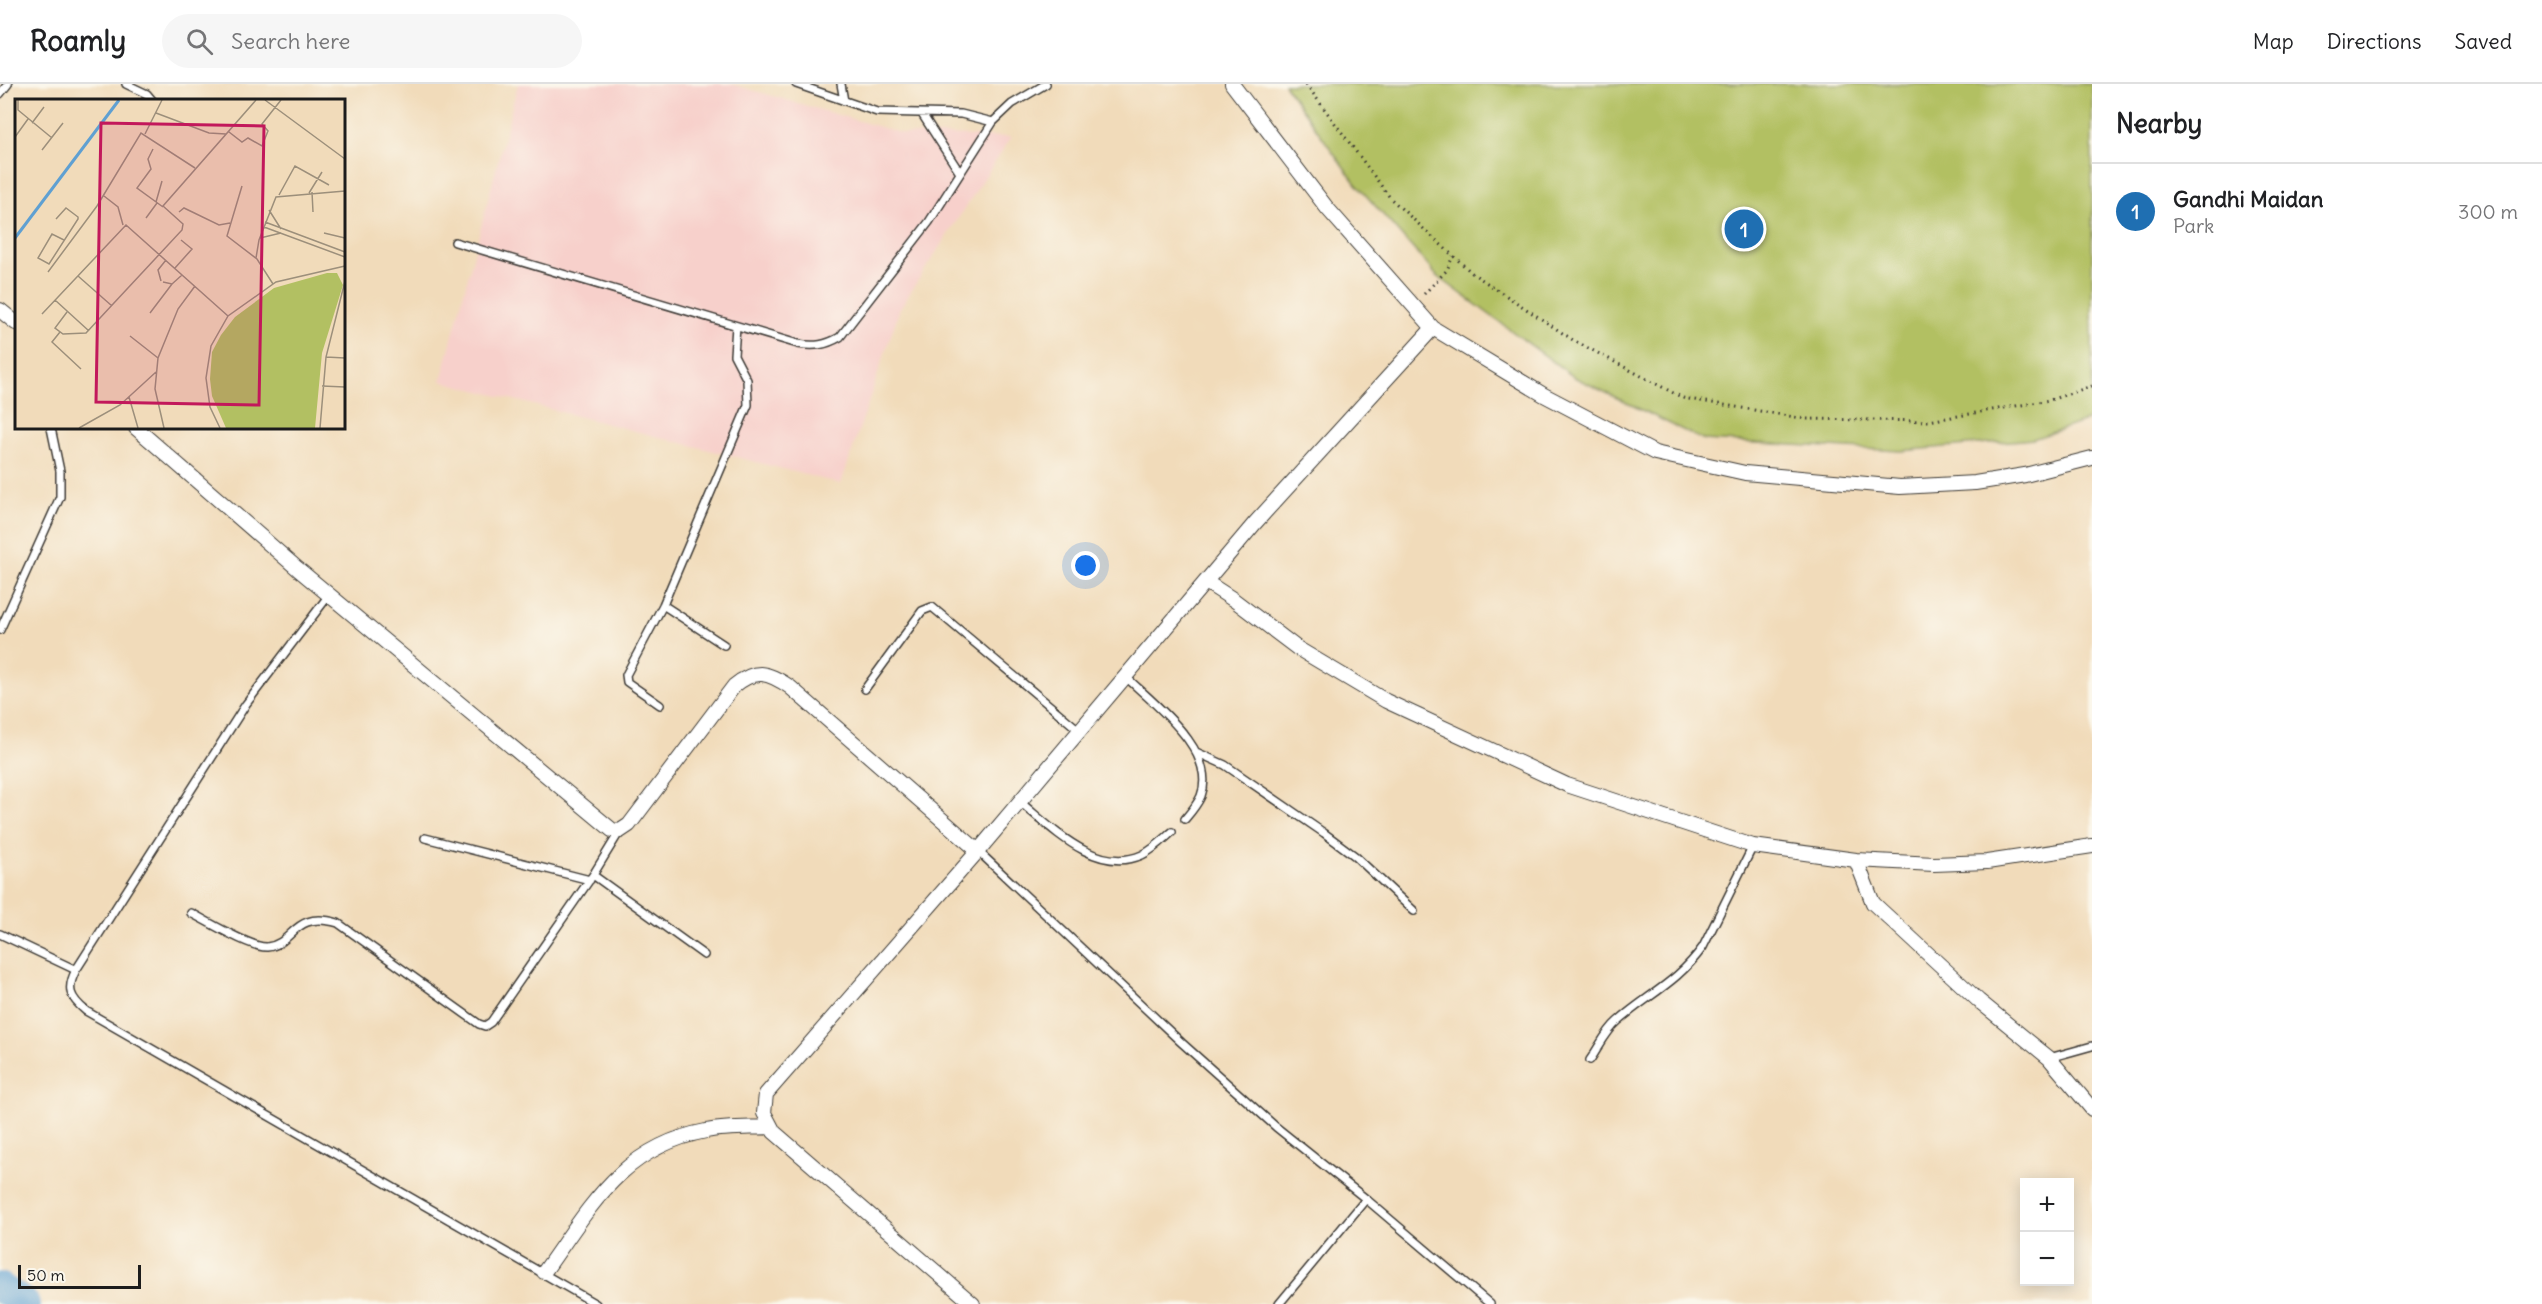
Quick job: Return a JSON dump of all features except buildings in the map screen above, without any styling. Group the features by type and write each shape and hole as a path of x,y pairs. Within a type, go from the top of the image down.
{"street":[{"path":"1232,84 1327,208 1432,328 1544,395 1655,453 1745,473 1833,483 1940,487 2025,475 2092,458"},
{"path":"0,309 15,322"},
{"path":"973,1304 798,1154 770,1127 764,1113 763,1103 777,1079 978,851 1255,523 1432,328"},
{"path":"137,429 329,595 606,827 620,831 629,825 734,686 746,676 766,674 790,687 978,851"},
{"path":"1206,582 1234,600 1297,648 1386,700 1567,785 1753,846 1856,860 1934,864 1987,862 2092,846"},
{"path":"1856,860 1873,903 1979,1001 2049,1058 2092,1109"},
{"path":"544,1272 607,1183 628,1166 680,1137 708,1130 770,1127"}],"lane":[{"path":"0,94 8,84"},
{"path":"126,84 147,94 151,99"},
{"path":"796,84 877,112 961,114 993,122"},
{"path":"841,84 844,101"},
{"path":"455,242 736,326 811,346 829,343 840,337 929,222 993,122 1012,104 1046,84"},
{"path":"922,114 960,173"},
{"path":"660,705 627,682 626,678 663,605 748,405 747,380 734,355 736,326"},
{"path":"0,630 60,497 60,471 51,429"},
{"path":"329,595 246,704 76,970 71,980 70,993 74,1001 86,1011 544,1272 596,1304"},
{"path":"663,605 724,645"},
{"path":"865,689 922,611 932,607 1080,731"},
{"path":"1126,676 1186,737 1196,752 1202,774 1202,794 1185,819"},
{"path":"1196,752 1225,765 1324,833 1355,856 1414,911"},
{"path":"1020,802 1068,842 1097,856 1136,857 1144,854 1172,832"},
{"path":"191,913 261,947 274,945 309,921 326,920 338,923 478,1024 485,1026 491,1022 592,877 620,831"},
{"path":"425,838 592,877 704,955"},
{"path":"1590,1060 1616,1023 1669,985 1693,961 1703,946 1753,846"},
{"path":"978,851 1182,1044 1276,1127 1366,1198 1490,1304"},
{"path":"0,934 76,970"},
{"path":"2049,1058 2092,1046"},
{"path":"1279,1304 1366,1198"}],"path":[{"path":"1306,84 1391,199 1472,273 1573,340 1683,398 1806,419 1929,421 2050,400 2092,386"},
{"path":"1413,305 1447,270 1453,256"}],"shaded area":[{"path":"518,84 731,84 904,134 1011,137 900,308 841,484 441,381"}],"green space":[{"path":"1284,84 2092,84 2092,419 2033,439 1901,451 1703,440 1574,377 1436,275 1356,184"}],"waterway":[{"path":"0,1287 25,1304"}],"place":[{"name":"Gandhi Maidan","path":"1744,229"}]}
